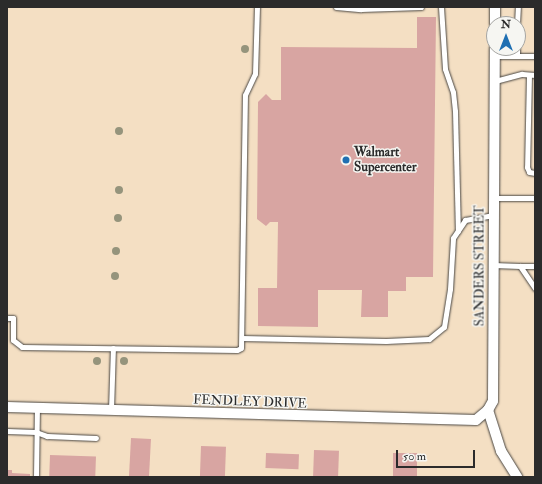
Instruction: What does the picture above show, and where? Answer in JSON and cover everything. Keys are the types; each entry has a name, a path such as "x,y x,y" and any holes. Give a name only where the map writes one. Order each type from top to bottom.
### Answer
{"street":[{"name":"SANDERS STREET","path":"488,410 493,401 495,56"},
{"name":"FENDLEY DRIVE","path":"7,407 462,421 476,420 488,410"},
{"path":"488,410 501,451 517,477"}],"lane":[{"path":"7,318 13,318 14,340 20,346 236,350 241,348 245,95 255,74 257,7"},
{"path":"336,7 360,9 420,7"},
{"path":"441,7 445,69 453,92 455,111 458,231"},
{"path":"529,75 527,167 529,172 535,173"},
{"path":"495,81 535,75"},
{"path":"494,198 535,198"},
{"path":"242,338 379,341 428,339 444,326 450,289 453,238 465,220 494,215"},
{"path":"493,265 535,266"},
{"path":"520,266 535,288"},
{"path":"111,410 113,348"},
{"path":"36,408 36,477"},
{"path":"7,431 36,432 47,436 96,438"}],"building":[{"name":"Walmart Supercenter","path":"417,17 436,17 433,277 406,277 406,291 388,291 388,317 361,317 362,290 318,290 318,327 258,326 258,288 277,288 278,222 270,222 266,226 257,219 258,102 266,94 272,100 281,100 281,47 417,48"},
{"path":"131,438 151,439 149,477 129,477"},
{"path":"201,446 226,447 225,477 200,477"},
{"path":"314,450 339,451 338,477 313,477"},
{"path":"266,453 299,454 298,469 265,468"},
{"path":"393,453 417,453 417,477 393,477"},
{"path":"50,455 96,457 95,477 49,477"},
{"path":"7,470 12,470 12,473 30,474 30,477 7,477"}],"place":[{"name":"Walmart Supercenter","path":"346,160"}]}
